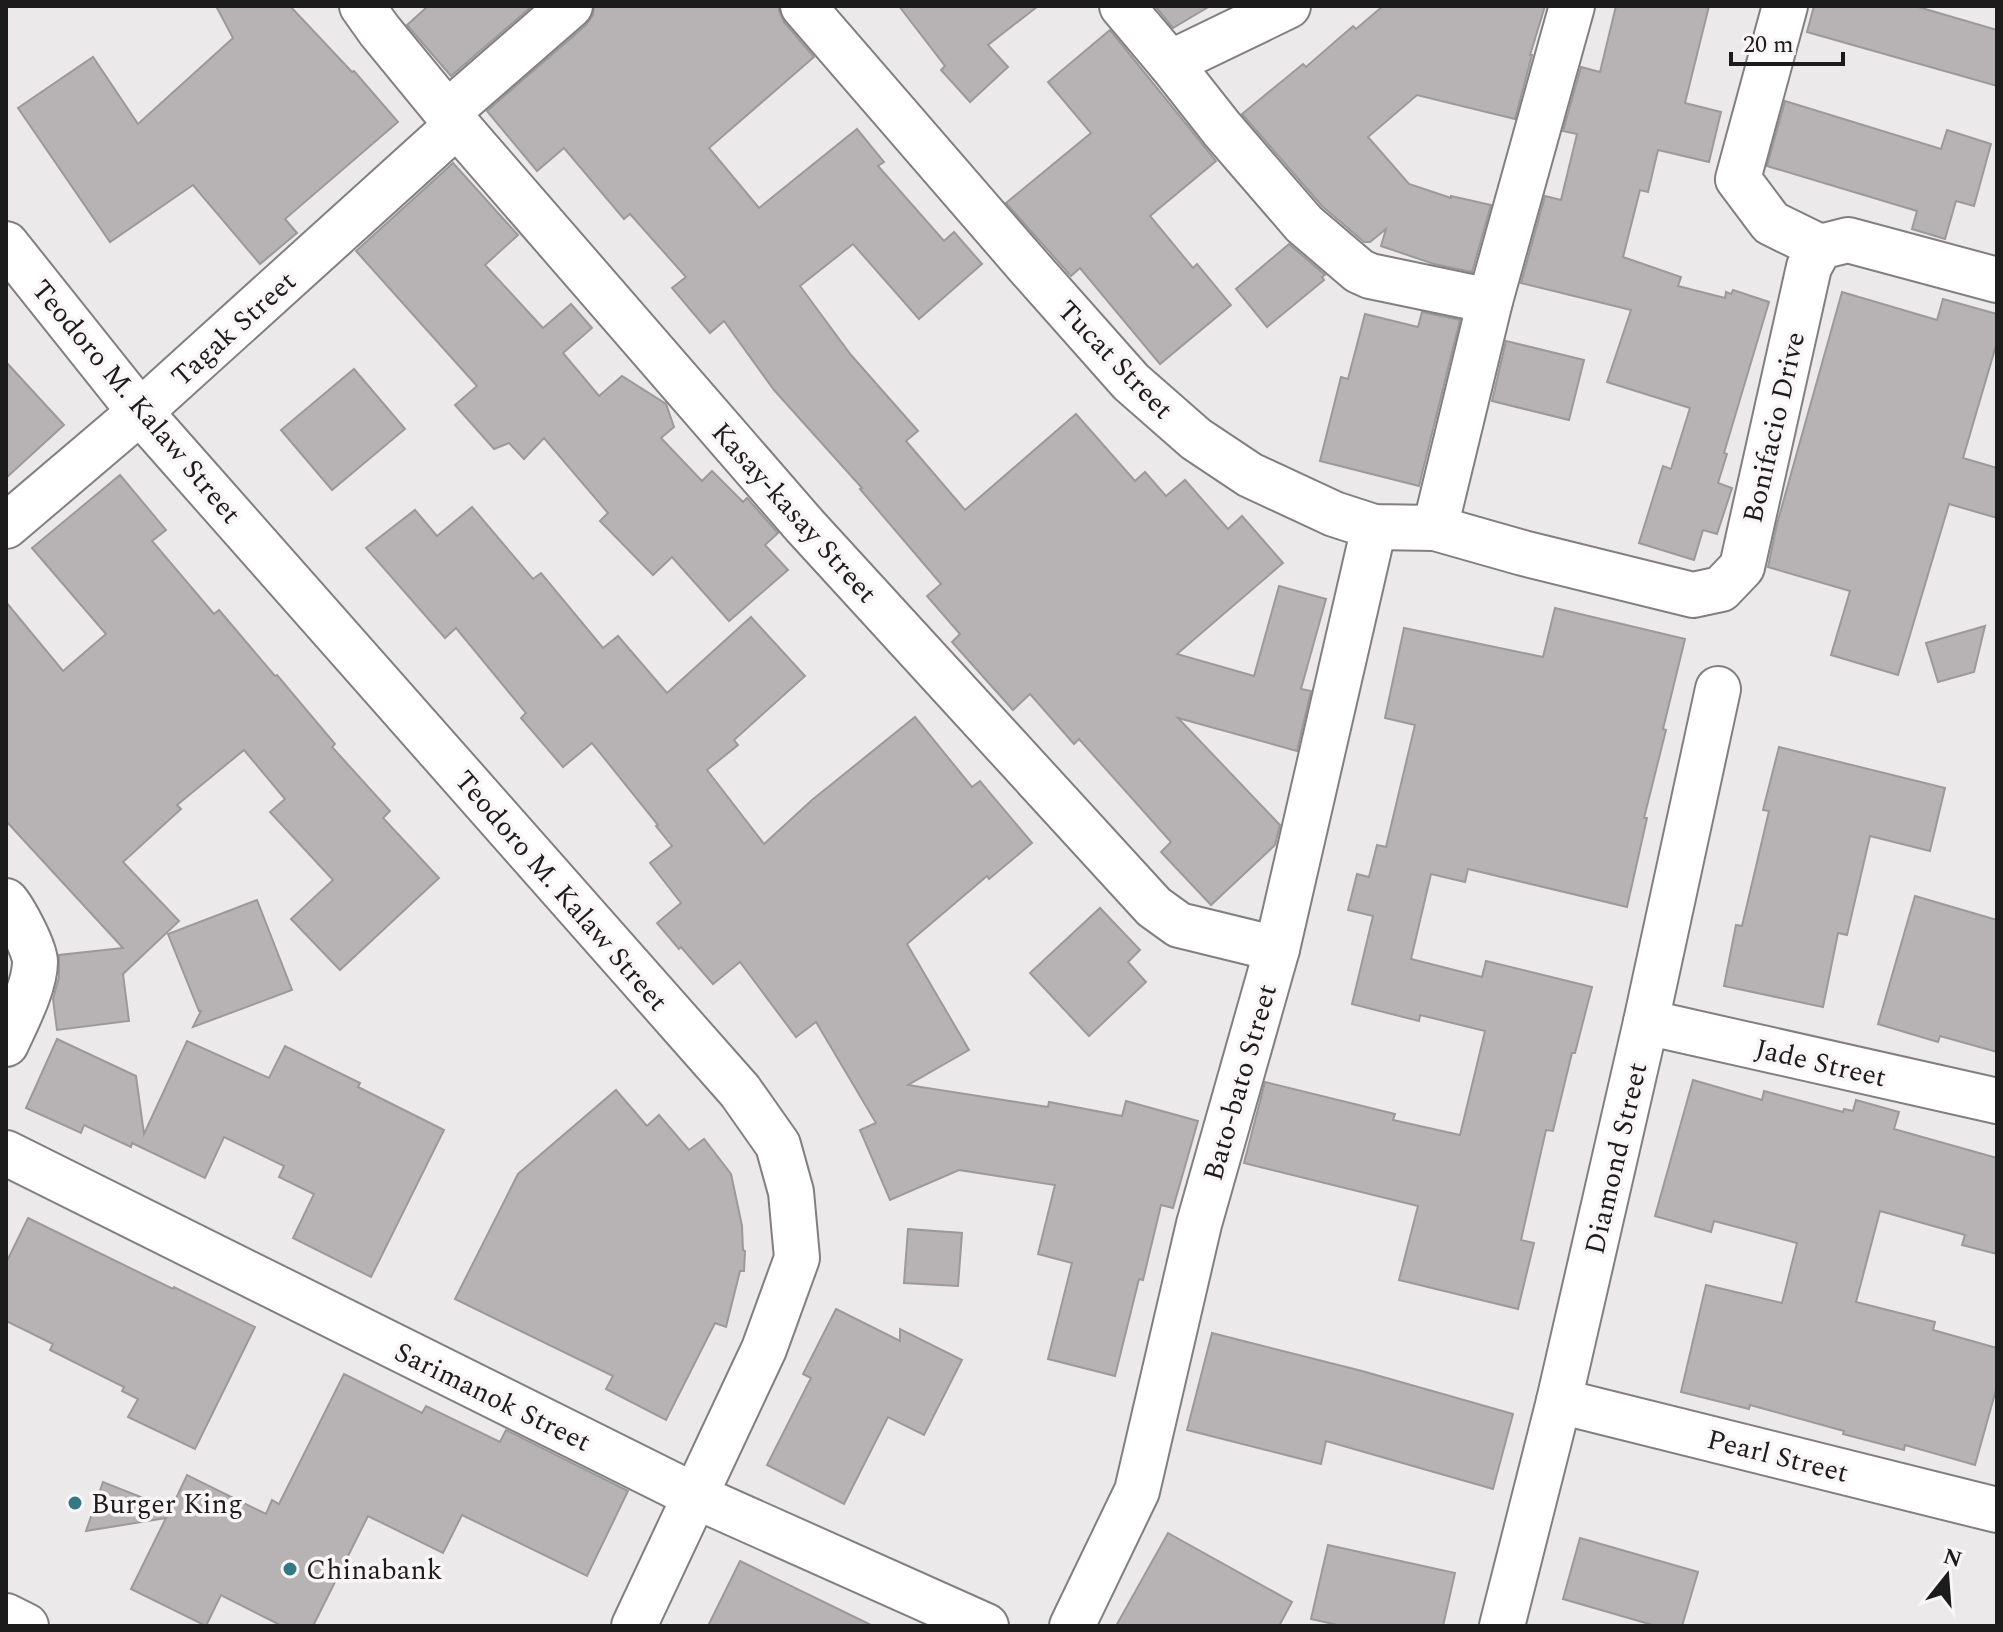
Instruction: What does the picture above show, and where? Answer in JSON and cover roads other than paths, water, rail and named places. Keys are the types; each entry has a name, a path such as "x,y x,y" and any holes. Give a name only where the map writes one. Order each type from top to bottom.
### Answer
{"street":[{"name":"Kasay-kasay Street","path":"362,6 452,119 805,526 1154,907 1179,925 1277,949"},
{"name":"Tagak Street","path":"6,526 140,412 570,6"},
{"name":"Tucat Street","path":"803,6 1131,382 1196,439 1250,475 1334,514 1374,527 1435,528 1530,554"},
{"path":"1122,6 1304,224 1359,271 1370,276 1490,301"},
{"path":"1170,63 1288,6"},
{"path":"1435,528 1490,301 1572,6"},
{"path":"1785,6 1738,179 1771,223 1820,247 1848,240 1997,280"},
{"name":"Teodoro M. Kalaw Street","path":"6,244 140,412 729,1079 778,1145 791,1192 797,1258 764,1349 634,1626"},
{"name":"Bonifacio Drive","path":"1530,554 1693,595 1721,589 1742,567 1809,267 1820,247"},
{"name":"Bato-bato Street","path":"1072,1626 1137,1491 1199,1224 1277,949 1374,527"},
{"name":"Diamond Street","path":"1502,1626 1559,1401 1718,689"},
{"path":"6,901 14,910 36,960 29,991 6,1044"},
{"name":"Jade Street","path":"1646,1022 1997,1101"},
{"name":"Sarimanok Street","path":"6,1153 695,1496 986,1626"},
{"name":"Pearl Street","path":"1559,1401 1997,1510"},
{"path":"6,1616 26,1626"}],"place":[{"name":"Burger King","path":"75,1503"},
{"name":"Chinabank","path":"290,1569"}]}
